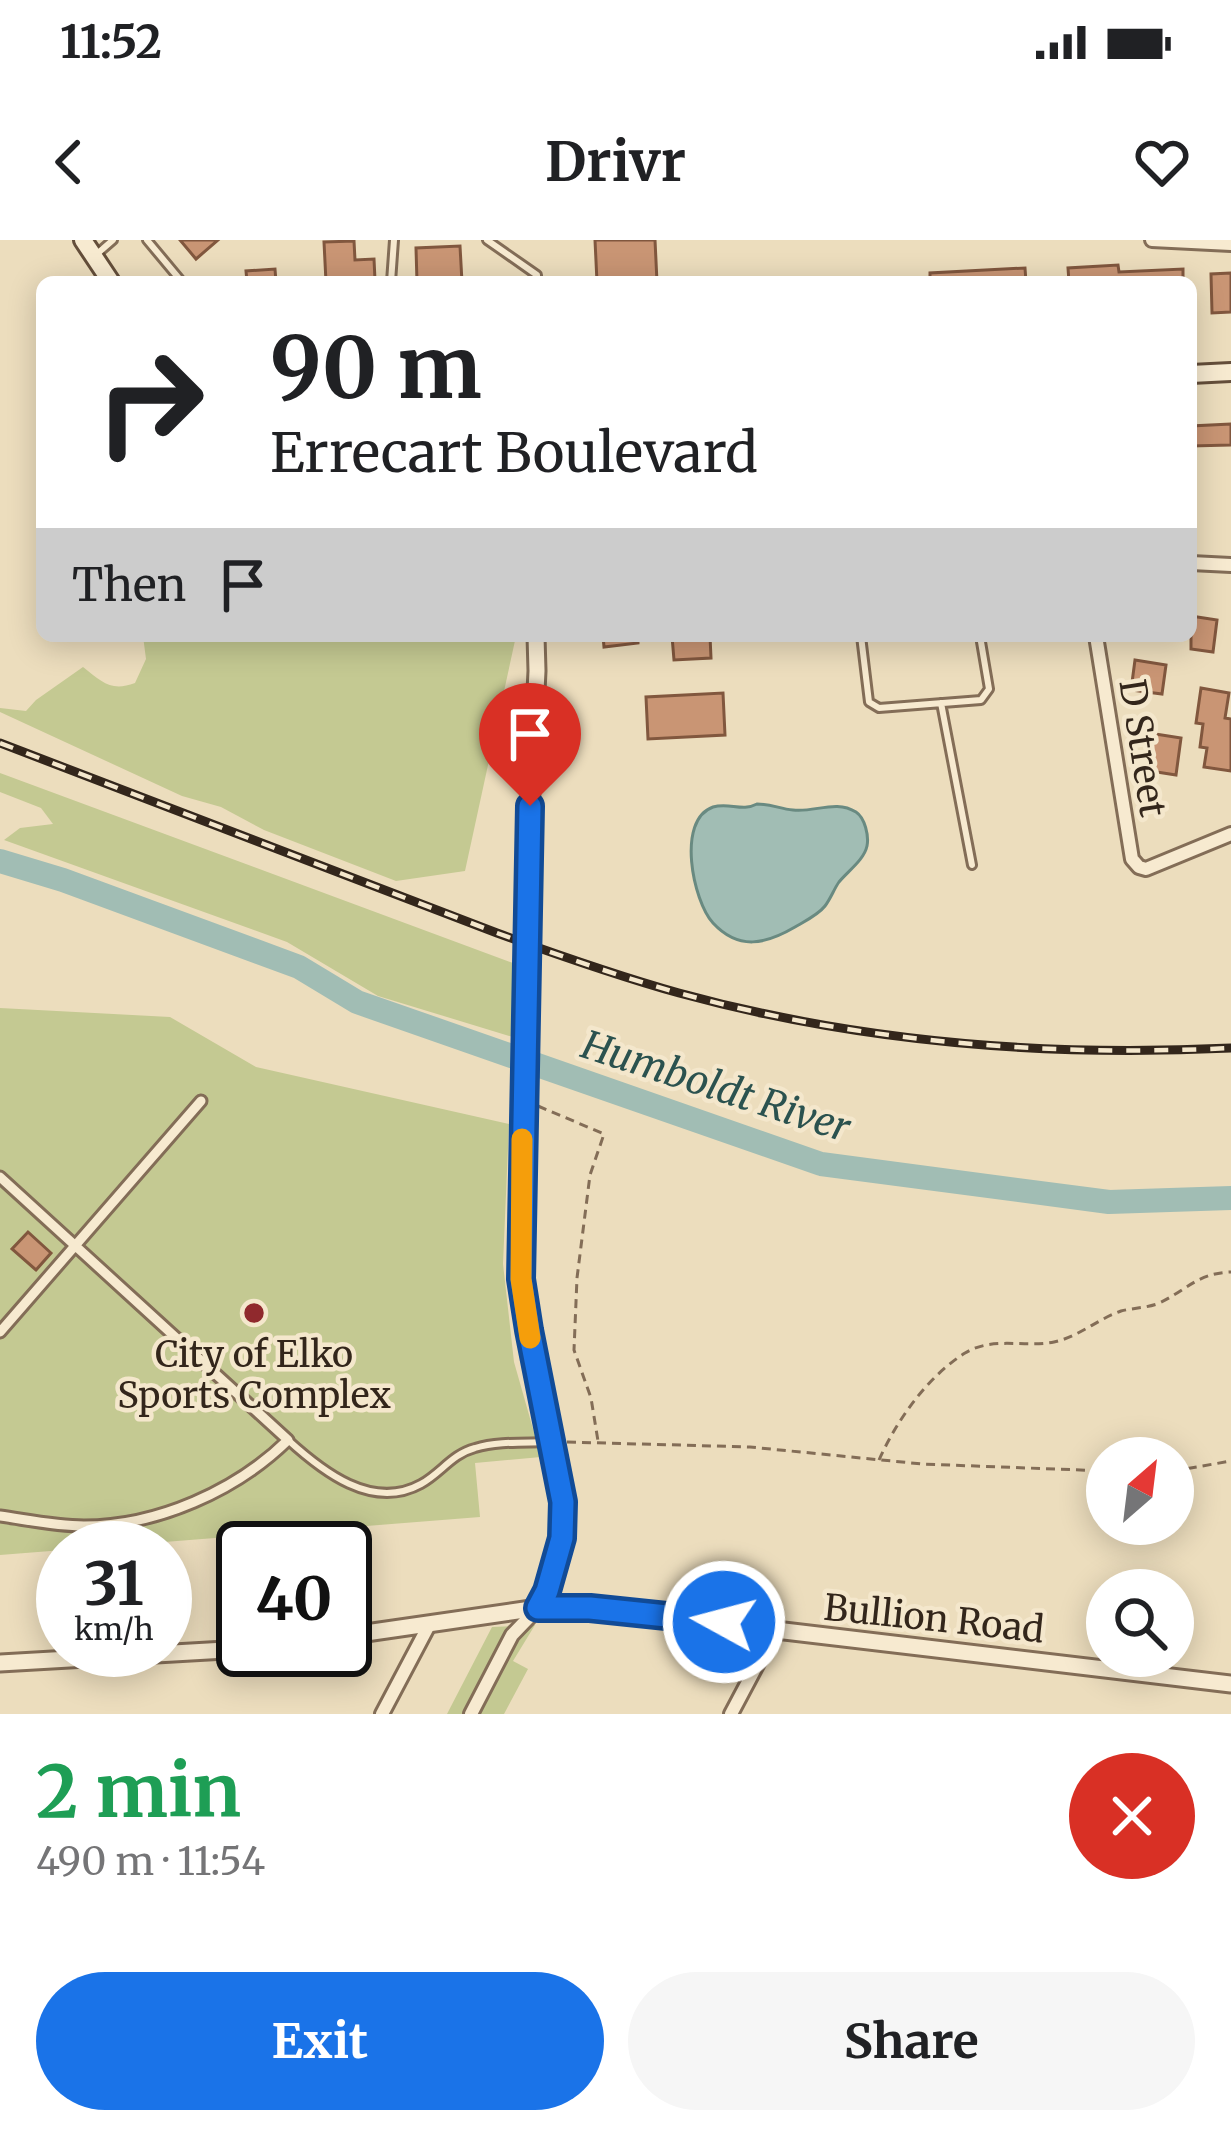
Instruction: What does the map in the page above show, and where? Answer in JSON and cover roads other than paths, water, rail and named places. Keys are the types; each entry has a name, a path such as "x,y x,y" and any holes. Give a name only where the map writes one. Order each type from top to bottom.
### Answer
{"main road":[{"path":"83,240 107,276"},
{"path":"1197,374 1231,372"}],"street":[{"path":"1152,240 1231,244"},
{"path":"1197,563 1231,565"},
{"path":"471,1714 512,1635 547,1591 562,1538 563,1502 521,1279 536,642"},
{"name":"D Street","path":"1097,642 1132,859 1146,869 1231,834"},
{"path":"0,1332 201,1101"},
{"path":"0,1177 288,1441 223,1487 144,1518 71,1526 0,1516"},
{"name":"Bullion Road","path":"372,1632 538,1608 590,1608 1231,1684"},
{"path":"382,1714 429,1624"},
{"path":"731,1714 776,1631"},
{"path":"0,1663 216,1651"}],"lane":[{"path":"94,256 113,240"},
{"path":"147,240 177,276"},
{"path":"392,276 394,240"},
{"path":"488,240 537,276"},
{"path":"862,642 869,702 879,708 981,700 988,688 981,642"},
{"path":"940,703 972,865"},
{"path":"288,1441 330,1476 382,1491 421,1484 473,1448 553,1442"}],"water":[{"path":"757,804 801,810 848,808 862,818 867,842 863,856 819,912 784,933 753,942 723,932 706,912 694,880 691,844 702,815 713,807"}],"waterway":[{"name":"Humboldt River","path":"0,861 299,967 357,1002 821,1164 1109,1202 1231,1198"}],"railway":[{"path":"0,743 520,941 747,1010 953,1042 1092,1050 1231,1048"}],"place":[{"name":"City of Elko Sports Complex","path":"254,1313"}]}
